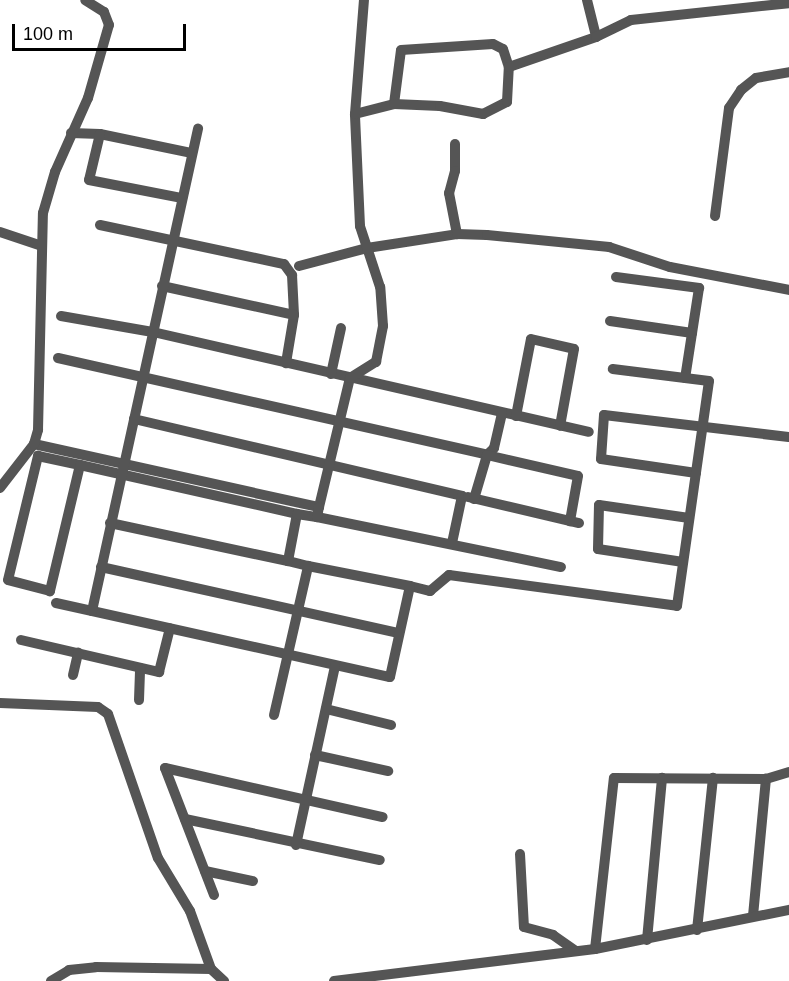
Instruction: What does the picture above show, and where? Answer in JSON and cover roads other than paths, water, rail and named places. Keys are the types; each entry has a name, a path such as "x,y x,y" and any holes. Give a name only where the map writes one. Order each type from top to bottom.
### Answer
{"street":[{"path":"0,488 34,444 41,404 39,245 46,195 88,98 109,25 104,12 85,0"},
{"path":"318,512 350,378 376,362 381,344 380,287 360,226 355,114 364,0"},
{"path":"587,0 596,37"},
{"path":"509,67 596,37 640,18 789,3"},
{"path":"355,114 394,104 440,106 483,114 496,111 507,102 509,67 503,50 493,44 401,50 394,104"},
{"path":"716,216 729,108 741,90 756,78 789,72"},
{"path":"92,611 198,129"},
{"path":"71,133 100,134 192,153"},
{"path":"100,134 89,180 182,198"},
{"path":"455,144 455,171 449,193 457,234"},
{"path":"100,225 284,264 292,275 294,315 286,363"},
{"path":"0,232 39,245"},
{"path":"299,266 367,248 457,234 609,247 670,267 789,290"},
{"path":"616,277 699,288 685,378"},
{"path":"162,286 294,315"},
{"path":"61,316 153,332 589,432"},
{"path":"610,321 692,333"},
{"path":"331,374 341,328"},
{"path":"516,416 531,339 574,349 560,426"},
{"path":"58,358 578,476 574,522 134,420"},
{"path":"111,523 430,591 449,575 677,606 709,381 613,369"},
{"path":"474,498 487,455 494,448 502,413"},
{"path":"696,473 601,459 604,415 789,437"},
{"path":"34,444 297,514 318,512"},
{"path":"80,465 50,591 8,580 38,456 80,465 123,469 561,567"},
{"path":"452,543 462,496"},
{"path":"683,562 598,549 599,505 689,518"},
{"path":"288,561 297,514"},
{"path":"274,715 308,566"},
{"path":"101,567 399,633"},
{"path":"56,603 390,677 410,586"},
{"path":"21,640 159,672 170,628"},
{"path":"73,675 78,653"},
{"path":"296,845 335,666"},
{"path":"139,700 140,668"},
{"path":"0,703 99,707 108,714 158,858 190,910 211,969 224,981"},
{"path":"326,709 391,724"},
{"path":"315,755 388,771"},
{"path":"214,895 165,768 383,817"},
{"path":"595,949 614,778 766,779 789,772"},
{"path":"647,940 663,778"},
{"path":"698,930 713,778"},
{"path":"753,916 766,779"},
{"path":"185,819 296,845 380,860"},
{"path":"520,854 524,927 553,935 576,951"},
{"path":"205,870 253,881"},
{"path":"334,981 595,949 789,910"},
{"path":"51,981 69,970 96,967 211,969"}]}
